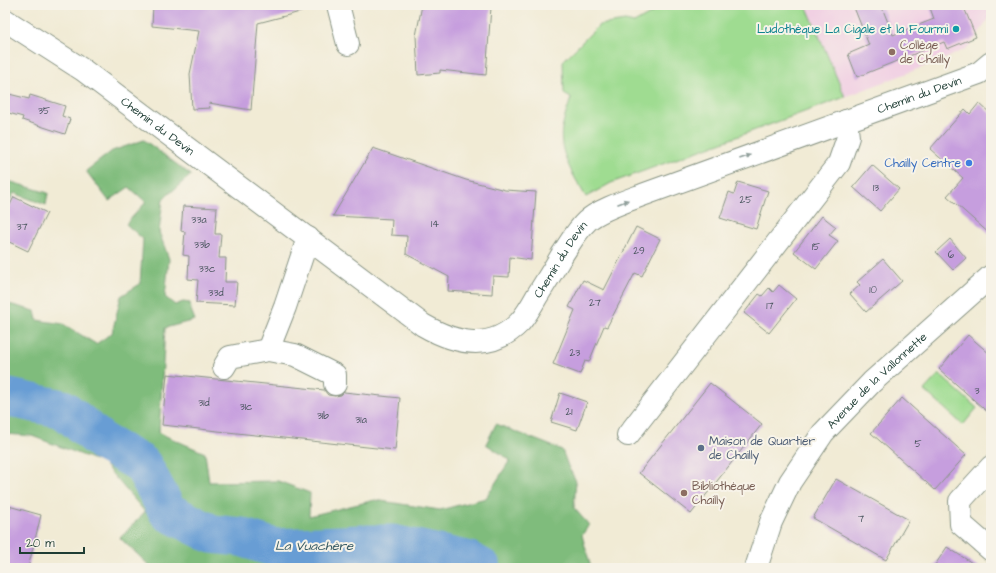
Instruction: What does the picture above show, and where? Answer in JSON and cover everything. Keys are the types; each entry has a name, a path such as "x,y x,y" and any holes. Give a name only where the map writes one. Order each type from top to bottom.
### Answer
{"street":[{"path":"338,5 348,44"},
{"name":"Chemin du Devin","path":"5,20 83,70 423,325 448,337 477,342 492,340 505,334 520,322 529,310 570,242 588,219 612,206 979,73 991,63"},
{"path":"628,435 839,162 848,137 846,121"},
{"path":"268,350 285,307 308,238"},
{"name":"Avenue de la Vallonnette","path":"756,568 771,522 790,482 823,433 872,382 991,276"},
{"path":"285,307 295,355"},
{"path":"224,367 230,357 268,350 295,355 335,375 335,384"},
{"path":"991,467 960,501 961,524 991,550"}],"shaded area":[{"name":"Collège de Chailly","path":"806,5 991,5 991,16 969,47 949,57 845,97"}],"green space":[{"path":"666,5 806,5 845,97 611,183 586,197 568,164 562,146 562,128 571,98 564,94 563,61 599,25 625,21 634,23"},
{"path":"144,140 191,175 163,199 159,232 169,259 165,297 175,305 183,302 190,303 195,320 165,328 159,433 205,453 209,482 278,481 310,493 309,516 375,500 440,510 486,498 510,460 486,444 496,424 562,450 576,481 574,508 589,525 582,535 591,568 152,568 120,538 145,512 103,463 32,436 5,434 5,303 35,311 37,320 63,324 96,344 112,333 121,296 140,284 143,239 126,224 146,202 129,187 109,201 86,171 112,151"},
{"path":"5,180 48,193 46,205 14,193 5,208"},
{"path":"939,374 977,408 963,425 924,390"}],"building":[{"path":"153,5 303,5 304,11 258,23 251,110 209,103 210,108 192,109 190,74 199,31 152,26"},
{"path":"422,5 464,5 491,7 486,75 440,70 440,73 418,75 416,36"},
{"path":"853,5 881,5 893,35 934,19 929,5 963,5 976,37 947,49 944,42 857,77 848,54 869,45"},
{"path":"5,93 29,99 30,95 65,106 62,116 70,119 65,134 22,120 23,117 5,112"},
{"name":"Chailly Centre","path":"979,103 991,114 991,235 947,196 963,178 930,149 965,109 970,114"},
{"path":"373,148 466,180 505,190 536,192 531,260 510,257 509,277 493,276 492,294 448,291 449,277 406,254 407,236 391,235 392,219 333,216"},
{"path":"872,165 899,189 880,211 853,187"},
{"path":"738,182 768,191 756,229 720,218 729,192 734,194"},
{"path":"14,197 47,213 28,251 5,240 5,215"},
{"path":"183,206 217,208 215,234 221,234 219,258 226,258 225,282 237,282 235,305 196,303 198,280 188,279 189,256 183,255 185,232 181,231"},
{"path":"822,216 836,227 829,235 838,241 816,269 794,252"},
{"path":"636,227 660,239 642,276 635,273 607,327 604,326 589,362 585,361 580,374 553,364 575,310 569,307 583,280 604,290"},
{"path":"950,239 966,258 953,270 936,252"},
{"path":"883,259 902,281 866,312 850,294 860,285 857,282"},
{"path":"779,285 796,299 769,333 744,313 759,294 762,296 769,288 773,292"},
{"path":"968,335 991,355 991,415 939,369"},
{"path":"167,374 324,390 328,395 335,396 341,395 344,392 400,398 395,450 162,425"},
{"name":"Maison de Quartier de Chailly","path":"710,383 762,424 691,514 639,473"},
{"path":"560,393 587,402 577,430 551,422"},
{"path":"902,398 966,455 935,490 871,433"},
{"path":"836,479 909,520 886,560 813,518"},
{"path":"5,505 41,515 28,568 5,568"},
{"path":"947,547 980,568 933,568"}],"waterway":[{"name":"La Vuachère","path":"5,397 63,409 104,443 142,464 168,512 212,534 241,537 275,548 393,544 467,560 482,568"}],"place":[{"name":"Ludothèque La Cigale et la Fourmi","path":"956,29"},
{"name":"Collège de Chailly","path":"892,52"},
{"name":"Chailly Centre","path":"969,163"},
{"name":"Maison de Quartier de Chailly","path":"701,448"},
{"name":"Bibliothèque Chailly","path":"684,493"}]}
